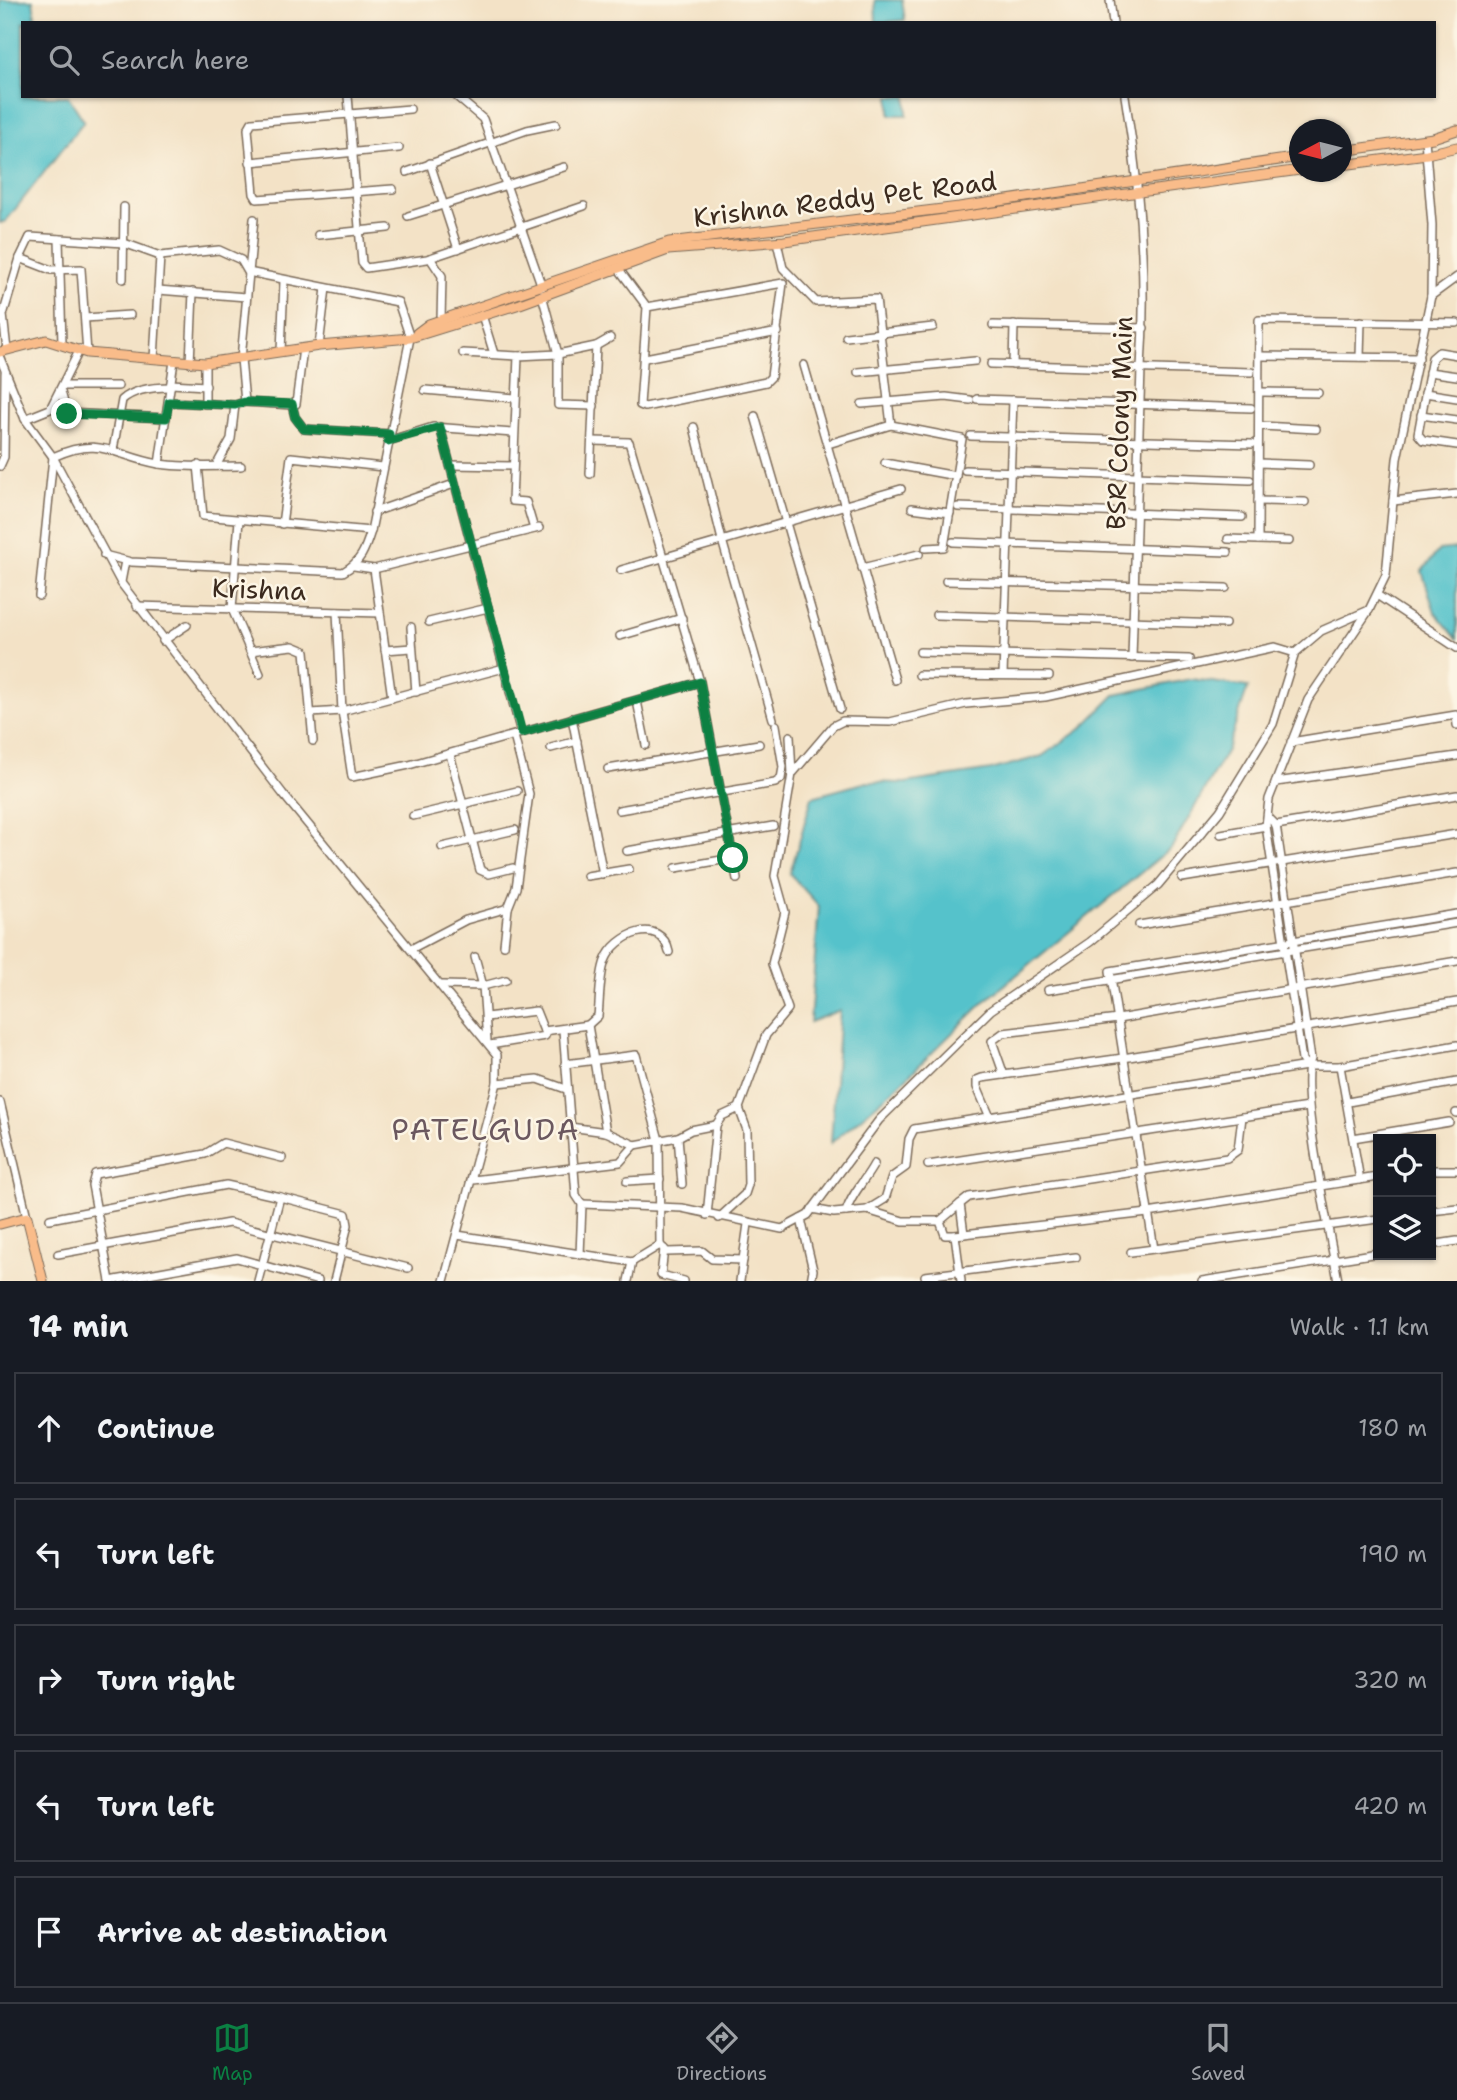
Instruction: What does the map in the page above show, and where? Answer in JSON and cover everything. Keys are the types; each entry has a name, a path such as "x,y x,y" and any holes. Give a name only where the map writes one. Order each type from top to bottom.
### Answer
{"main road":[{"path":"1352,150 1425,139 1457,130"},
{"path":"1352,164 1427,154 1457,147"},
{"name":"Krishna Reddy Pet Road","path":"2,353 46,340 62,342 84,351 205,363 303,348 410,338 482,315 669,242 959,207 1289,158"},
{"name":"Krishna Reddy Pet Road","path":"410,338 441,320 618,268 668,250 777,242 1137,190 1289,171"},
{"path":"0,1224 27,1217 43,1281"}],"street":[{"path":"1110,0 1113,21"},
{"path":"348,98 362,263 366,268 401,265 430,258 584,206"},
{"path":"459,98 480,114 542,291 558,354 558,405 594,406"},
{"name":"BSR Colony Main","path":"1125,98 1137,190 1144,328 1132,658"},
{"path":"393,189 257,199 247,132 252,122 410,109"},
{"path":"407,172 537,127 556,124"},
{"path":"1283,902 1272,864 1266,826 1269,799 1308,700 1369,610 1386,575 1397,459 1431,296 1432,225 1425,139"},
{"path":"250,162 399,148"},
{"path":"430,163 458,249"},
{"path":"408,216 564,167"},
{"path":"123,279 124,207"},
{"path":"245,402 241,359 254,219"},
{"path":"318,235 388,228"},
{"path":"104,555 125,561 343,572 354,566 364,555 370,531 410,338 398,302 248,272 241,260 219,250 160,256 124,243 30,237 20,258 3,315 2,353 25,419 53,457 104,555 137,606 488,1043 499,1065 473,1180 444,1281"},
{"path":"59,239 62,342"},
{"path":"777,242 783,268 816,302 876,299 891,425"},
{"path":"154,359 160,256"},
{"path":"20,258 59,270 82,269 85,318 84,351 62,389 50,409 25,419"},
{"path":"430,258 442,276 441,320"},
{"path":"618,268 647,307 645,358 639,400 645,407 766,382 771,377 784,286 780,282 647,307"},
{"path":"1431,296 1457,277"},
{"path":"281,351 284,281"},
{"path":"320,346 326,288"},
{"path":"158,290 246,296"},
{"path":"190,363 193,292"},
{"path":"482,315 494,354"},
{"path":"85,318 130,316"},
{"path":"1258,540 1261,392 1259,320 1457,323"},
{"path":"1360,357 1361,321"},
{"path":"993,325 1144,328"},
{"path":"1013,365 1014,325"},
{"path":"846,337 933,327"},
{"path":"645,358 778,332"},
{"path":"463,353 518,356 558,354 596,346 610,338"},
{"path":"590,474 596,346"},
{"path":"169,402 296,404 303,348"},
{"path":"1457,355 1435,353 1425,393 1419,438 1457,444"},
{"path":"354,566 374,569 536,528 526,502 512,501 518,356"},
{"path":"1260,356 1419,358"},
{"path":"159,464 174,361"},
{"path":"858,372 975,361"},
{"path":"205,363 205,404"},
{"path":"991,364 1251,372"},
{"path":"804,365 895,680"},
{"path":"0,466 4,457 5,367"},
{"path":"1429,372 1457,376"},
{"path":"62,389 118,386"},
{"path":"113,450 122,414 122,400 128,395 155,387 206,386"},
{"path":"62,389 67,414 122,414 166,418"},
{"path":"425,390 515,398"},
{"path":"1261,392 1318,393"},
{"path":"1425,393 1457,398"},
{"path":"862,404 946,397 1251,408"},
{"path":"1003,675 1005,544 1013,400"},
{"path":"292,404 295,417 304,429 389,437 440,427 513,433"},
{"path":"216,466 231,439 235,405"},
{"path":"1421,415 1457,420"},
{"path":"755,416 783,522 840,709"},
{"path":"828,444 891,425 961,437 944,547 926,548"},
{"path":"1260,426 1316,429"},
{"path":"440,427 504,668 530,794 516,888 508,908 504,945"},
{"path":"619,810 769,784 781,779 783,767 774,722 722,540 694,427"},
{"path":"971,436 1252,444"},
{"path":"593,441 629,442 700,682 737,879"},
{"path":"53,457 72,448 104,446 159,464 241,466"},
{"path":"40,596 53,457"},
{"path":"282,524 291,457 383,467"},
{"path":"885,463 956,476"},
{"path":"1258,463 1309,465"},
{"path":"198,465 203,516 370,531"},
{"path":"450,465 512,466"},
{"path":"965,470 1250,480"},
{"path":"374,512 454,484"},
{"path":"621,570 901,489"},
{"path":"1393,501 1457,494"},
{"path":"1258,501 1305,502"},
{"path":"958,507 1242,517"},
{"path":"912,508 950,513"},
{"path":"239,520 233,566 232,609 260,674"},
{"path":"1228,540 1289,541"},
{"path":"953,542 1228,552"},
{"path":"862,568 919,554"},
{"path":"121,583 125,561"},
{"path":"374,569 392,698"},
{"path":"946,581 1226,588"},
{"path":"1377,594 1457,648"},
{"name":"Krishna","path":"137,606 380,613"},
{"path":"429,622 488,608"},
{"path":"582,1203 682,1208 782,1229 801,1219 812,1209 879,1120 991,1010 1090,942 1158,886 1220,811 1273,724 1295,653 1321,631 1369,610"},
{"path":"337,612 342,711 352,777 450,754 700,682"},
{"path":"936,615 1225,624"},
{"path":"621,636 682,618"},
{"path":"163,641 187,625"},
{"path":"411,627 416,692"},
{"path":"250,651 293,646 305,650 313,741"},
{"path":"792,774 833,726 843,721 891,722 966,704 1045,697 1275,647 1295,653"},
{"path":"385,650 412,649"},
{"path":"920,652 1189,659"},
{"path":"311,713 342,711 504,668"},
{"path":"919,675 1049,676"},
{"path":"637,701 646,745"},
{"path":"1291,742 1456,715 1457,725"},
{"path":"572,718 603,874"},
{"path":"719,1217 745,1194 748,1185 747,1130 739,1108 766,1034 788,1009 772,964 785,912 775,876 792,774 790,736"},
{"path":"551,748 577,741"},
{"path":"608,769 759,744"},
{"path":"450,754 480,870 483,873 513,868"},
{"path":"1276,782 1457,755"},
{"path":"413,816 517,791"},
{"path":"1276,825 1457,794"},
{"path":"1268,817 1276,825 1282,863 1283,902 1289,946 1311,1059 1307,1066 1308,1107 1338,1281"},
{"path":"627,851 773,826"},
{"path":"1221,834 1266,826"},
{"path":"442,847 516,830"},
{"path":"1182,878 1457,834"},
{"path":"676,868 733,858"},
{"path":"587,876 629,869"},
{"path":"1139,925 1457,873"},
{"path":"411,950 466,920 508,908"},
{"path":"1048,990 1457,914"},
{"path":"1289,946 1457,923"},
{"path":"544,1031 588,1025 598,1016 605,960 615,945 629,934 646,930 657,932 667,942 669,951"},
{"path":"475,957 483,986 488,1043"},
{"path":"1004,1075 992,1046 996,1035 1118,1019 1457,961"},
{"path":"1111,977 1154,1249"},
{"path":"442,985 483,986 506,980"},
{"path":"1296,989 1297,1030 1302,1060 1307,1066"},
{"path":"990,1117 976,1082 982,1078 1297,1030 1457,1002"},
{"path":"486,1017 536,1011 545,1036 488,1043"},
{"path":"588,1025 606,1132"},
{"path":"563,1030 576,1195 582,1203 580,1255"},
{"path":"867,1210 885,1199 892,1177 906,1167 909,1139 914,1129 1129,1097 1307,1066 1340,1066 1457,1045"},
{"path":"565,1064 636,1055 659,1140 661,1275 684,1281"},
{"path":"1340,1066 1360,1180"},
{"path":"497,1083 538,1079 566,1089"},
{"path":"1348,1102 1457,1082"},
{"path":"0,1102 27,1217"},
{"path":"928,1165 1308,1107"},
{"path":"707,1215 716,1125 722,1116 739,1108"},
{"path":"812,1209 846,1212 867,1210 902,1221 940,1222 970,1197 1142,1172 1234,1155 1242,1134 1242,1117"},
{"path":"1353,1138 1450,1122"},
{"path":"570,1127 606,1132 635,1145 678,1137 691,1130 716,1125"},
{"path":"678,1137 682,1184"},
{"path":"282,1158 223,1143 205,1154 95,1174 92,1181 110,1281 237,1258 318,1281"},
{"path":"473,1180 620,1162 635,1145"},
{"path":"846,1212 852,1195 864,1184 874,1164"},
{"path":"1436,1170 1457,1170"},
{"path":"940,1222 945,1235 959,1235 1148,1213 1373,1178"},
{"path":"626,1181 660,1179"},
{"path":"50,1219 226,1185 346,1214 348,1225 334,1281"},
{"path":"258,1281 280,1197"},
{"path":"960,1204 961,1281"},
{"path":"1436,1210 1457,1208"},
{"path":"801,1219 813,1270 811,1281"},
{"path":"1131,1252 1373,1220"},
{"path":"58,1254 229,1223 271,1231 408,1268"},
{"path":"740,1281 748,1224"},
{"path":"457,1235 632,1262 662,1247"},
{"path":"1436,1244 1457,1241"},
{"path":"662,1247 667,1252 702,1251 712,1259 743,1260"},
{"path":"1202,1281 1373,1254"},
{"path":"925,1276 1076,1257"},
{"path":"628,1281 632,1262"}],"water":[{"path":"0,0 33,0 36,21 21,21 21,98 69,98 84,121 6,221 0,223"},
{"path":"875,0 902,0 905,20 876,21"},
{"path":"890,98 907,98 907,115 890,115"},
{"path":"1457,548 1457,639 1435,612 1422,571 1439,550"},
{"path":"1191,679 1248,687 1227,750 1172,847 984,1002 897,1087 831,1143 840,1010 810,1022 819,906 790,874 812,797 867,782 905,783 991,770 1042,756 1082,728 1115,695"}],"district":[{"name":"PATELGUDA","path":"486,1129"}],"route":[{"path":"67,414 122,414 166,418 169,402 235,405 245,402 292,404 295,417 304,429 389,434 388,441 440,427 522,733 700,682 733,858"}]}
